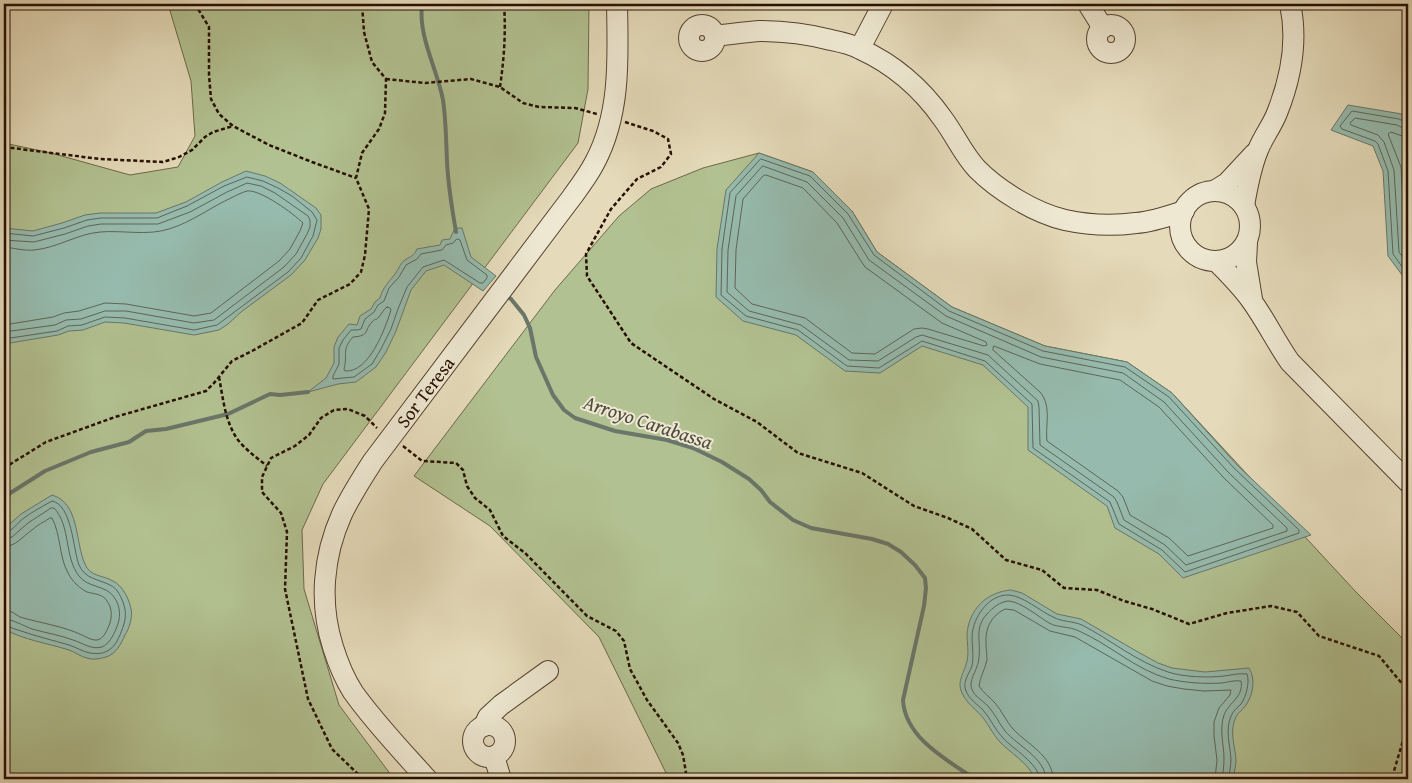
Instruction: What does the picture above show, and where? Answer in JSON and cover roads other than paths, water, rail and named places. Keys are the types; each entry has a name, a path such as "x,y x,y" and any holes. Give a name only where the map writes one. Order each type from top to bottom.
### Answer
{"street":[{"name":"Sor Teresa","path":"427,779 370,714 352,691 342,672 331,640 327,621 325,600 327,562 342,515 372,461 522,264 596,162 614,103 617,80 616,4"},
{"path":"860,48 883,4"},
{"path":"1088,4 1103,28"},
{"path":"1214,191 1239,172 1257,151 1277,114 1288,82 1293,55 1293,17 1290,4"},
{"path":"715,36 787,32 812,35 860,48 899,72 917,88 944,120 976,168 991,181 1035,209 1064,220 1099,225 1137,223 1184,211"},
{"path":"1244,206 1257,151"},
{"path":"1247,243 1239,253 1229,259 1217,262 1206,261 1196,256 1182,239 1180,229 1184,211 1196,197 1214,191 1226,192 1244,206 1251,224 1246,262 1252,300"},
{"path":"1137,223 1182,239"},
{"path":"1217,262 1252,300 1279,347 1290,362 1408,482"},
{"path":"501,779 494,757 504,748 504,736 501,730 496,727 484,726 488,717 501,705 548,671"}],"water":[{"path":"1348,105 1402,114 1408,119 1408,283 1388,256 1383,171 1373,146 1331,130"},
{"path":"759,153 813,172 852,211 877,252 952,307 1045,346 1127,362 1172,393 1237,465 1311,535 1183,578 1159,554 1115,528 1107,506 1028,450 1028,407 983,365 922,346 880,373 845,371 796,335 743,321 716,297 717,249 726,190"},
{"path":"246,171 265,176 280,183 316,208 321,215 321,229 305,260 291,275 228,324 219,330 194,335 124,323 105,322 83,330 4,344 4,228 33,231 85,215 100,213 156,213 186,202"},
{"path":"455,228 462,228 471,257 496,276 483,291 444,265 426,271 411,290 396,331 376,367 356,382 338,384 308,392 326,378 334,363 334,347 338,337 349,324 357,325 360,316 371,309 402,263 413,255 417,249 440,245 442,240 450,239"},
{"path":"52,495 61,499 68,506 87,568 93,574 117,583 123,589 129,601 131,616 128,630 118,648 113,654 106,657 94,659 85,657 69,650 28,639 4,629 4,529 21,514"},
{"path":"1011,590 1022,593 1057,614 1081,619 1158,663 1172,668 1205,672 1249,668 1253,682 1252,692 1246,705 1237,715 1233,728 1236,760 1233,779 1035,779 1024,763 999,741 960,689 960,681 968,658 967,634 971,617 987,598 1002,591"}],"waterway":[{"name":"Arroyo Carabassa","path":"422,4 425,40 443,100 448,179 456,232"},
{"name":"Arroyo Carabassa","path":"505,295 511,299 524,315 530,328 536,357 553,395 564,410 575,418 615,431 667,440 693,448 722,462 749,479 770,502 793,520 811,528 872,539 888,544 901,552 915,565 925,578 926,588 924,606 903,700 906,714 911,726 929,747 975,779"},
{"path":"4,497 45,471 91,452 129,442 146,431 166,429 228,414 270,394 280,395 308,392"}]}
